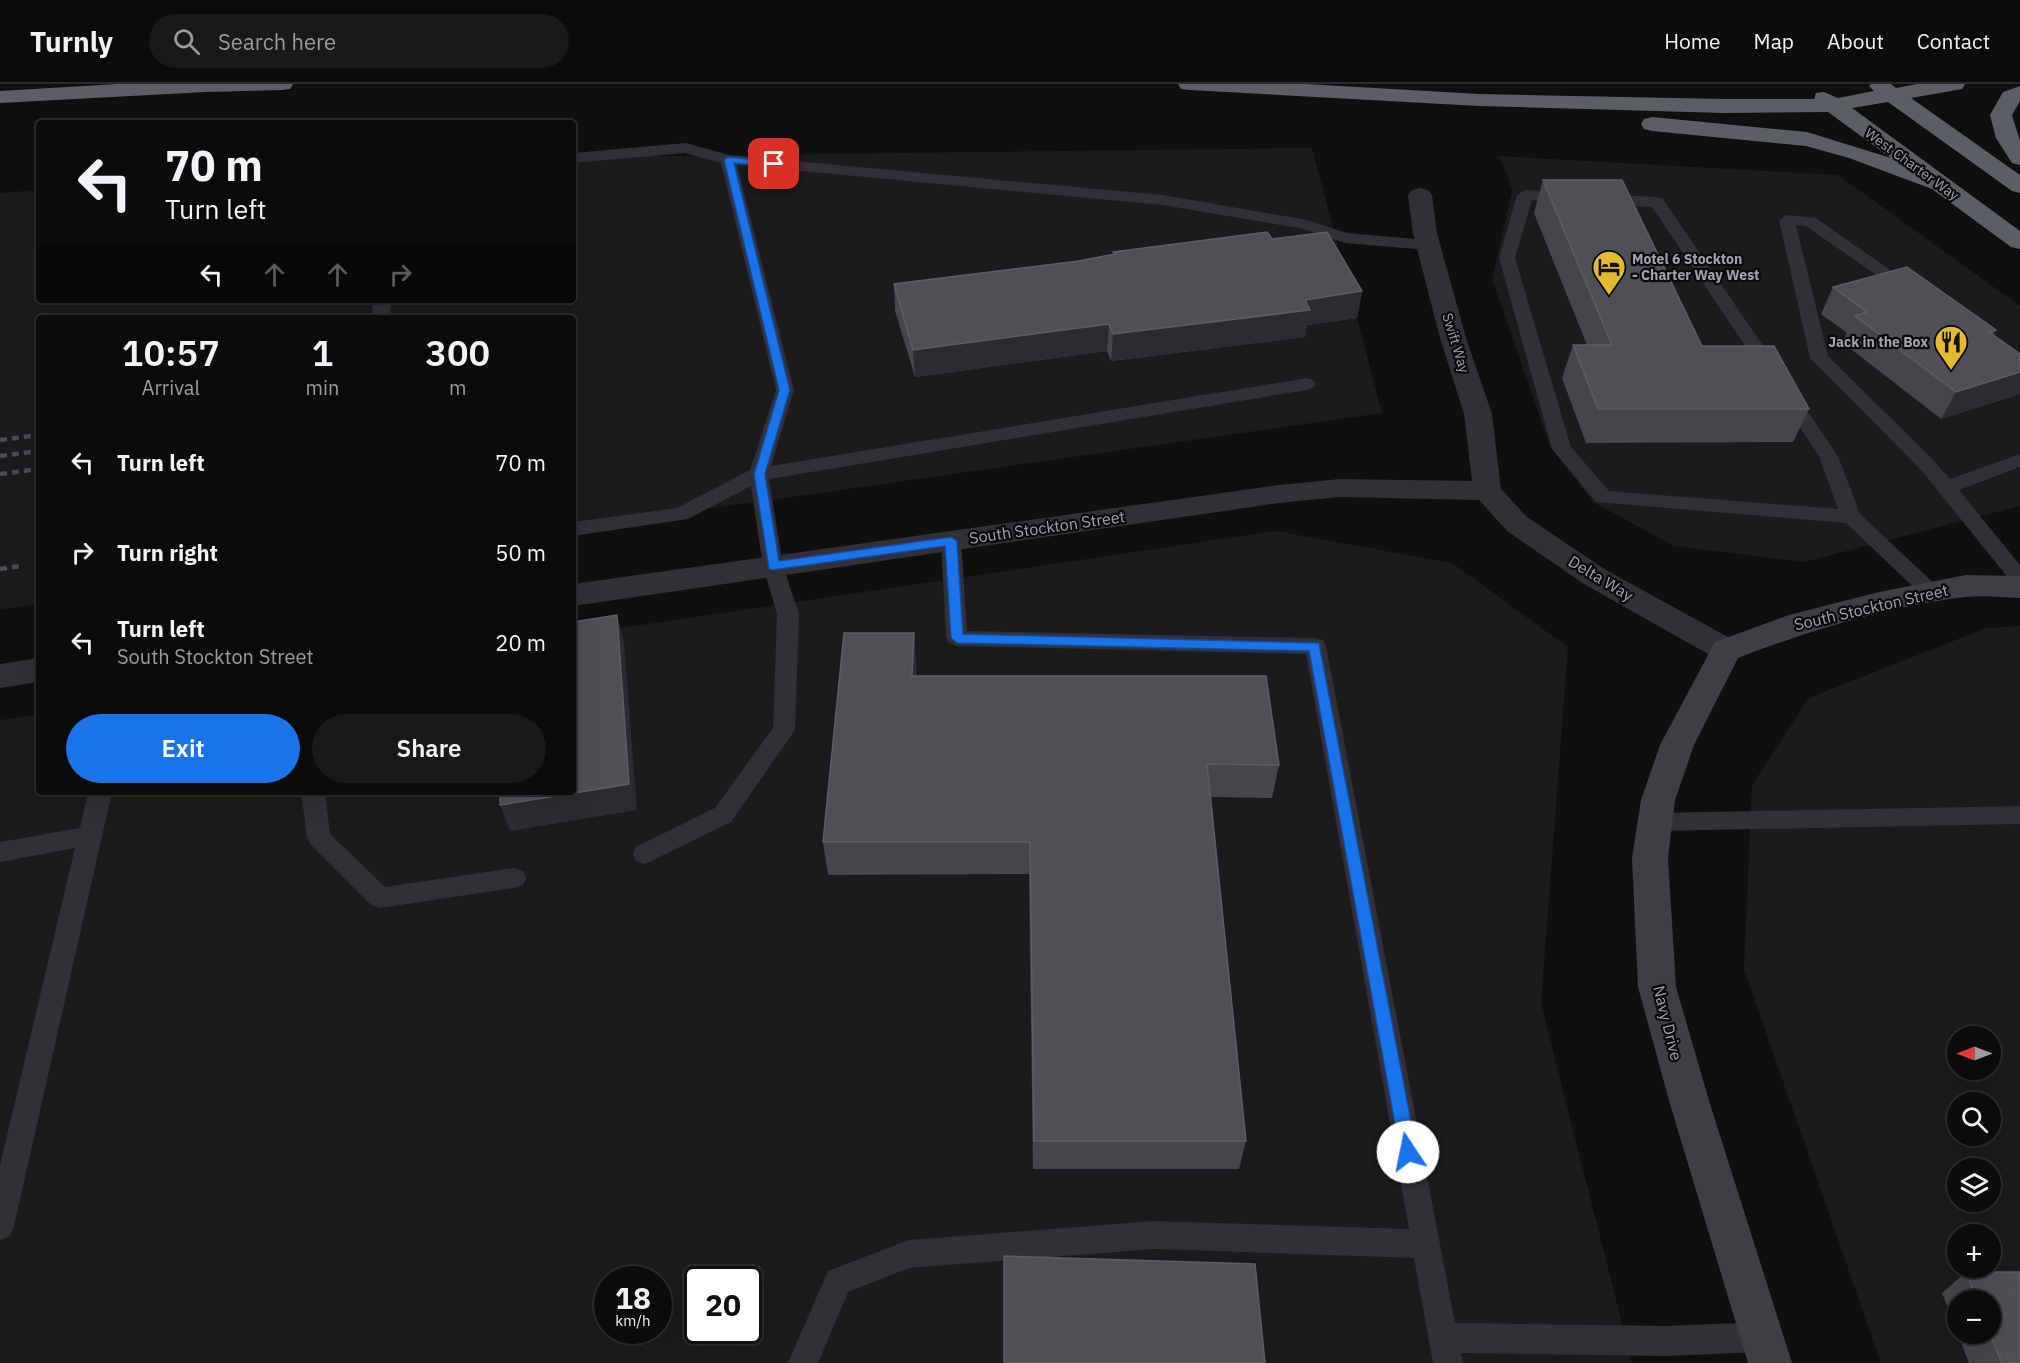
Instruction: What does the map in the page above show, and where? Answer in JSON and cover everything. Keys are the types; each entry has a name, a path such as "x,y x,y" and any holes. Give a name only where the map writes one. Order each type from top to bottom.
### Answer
{"highway":[{"path":"0,97 231,84"},
{"path":"204,86 282,84"},
{"path":"1189,84 1479,100 1724,106 1833,105 1883,89 1954,84"},
{"name":"West Charter Way","path":"1805,84 2020,242"},
{"path":"1883,89 2020,186"},
{"path":"2020,92 2012,97 2001,115 2007,138 2020,158"},
{"path":"1479,100 1527,114 1807,140 1857,153 1938,183"}],"street":[{"name":"Swift Way","path":"1420,195 1428,244 1453,338 1478,414 1487,491"},
{"name":"South Stockton Street","path":"576,594 1340,488 1487,491"},
{"name":"Delta Way","path":"1487,491 1517,524 1595,577 1726,650"},
{"name":"South Stockton Street","path":"1726,650 1789,626 1879,603 1966,586 2020,587"},
{"name":"Navy Drive","path":"1726,650 1677,745 1658,800 1650,858 1657,987 1693,1115 1766,1350"},
{"path":"0,676 36,670"}],"lane":[{"path":"576,158 686,148 728,160 1163,200 1306,225 1345,238 1428,244"},
{"path":"645,854 723,815 784,730 788,614 773,566 759,474 785,390 728,160"},
{"path":"1851,517 1603,497 1562,449 1507,258 1525,195 1657,202 1828,456 1851,517 1932,593"},
{"path":"1924,301 1810,221 1787,220 1819,358 1929,467 2020,579"},
{"path":"576,529 681,514 759,474 1307,384"},
{"path":"1946,488 2020,460"},
{"path":"951,541 957,638 1315,646 1445,1350 1665,1341 1766,1350"},
{"path":"0,1226 99,795"},
{"path":"313,795 319,838 380,898 514,878"},
{"path":"1655,822 2020,815"},
{"path":"0,852 90,836"},
{"path":"802,1363 838,1281 909,1254 1154,1235 1425,1244"}],"shaded area":[{"path":"1312,148 1382,413 576,528 576,315 36,315 36,604 0,610 0,193 36,190 36,303 576,303 576,157"},
{"path":"1498,156 1838,175 2020,306 2020,506 1804,562 1674,546 1593,502 1550,446 1492,279 1512,191 1507,173"},
{"path":"1276,531 1452,563 1568,647 1541,1003 1632,1363 0,1363 0,720 36,714 36,795 576,795 576,635"},
{"path":"2020,626 2020,1363 1881,1363 1744,969 1752,785 1809,698 1986,628"}],"building":[{"path":"1543,180 1622,180 1702,346 1774,346 1809,409 1598,409 1573,345 1612,345"},
{"path":"1267,232 1272,239 1327,232 1362,291 1305,300 1310,310 1113,334 1109,324 913,350 894,284 1079,261 1115,254 1113,252"},
{"path":"1907,267 1996,330 1989,332 2020,354 2020,372 1956,392 1855,316 1867,312 1833,287"},
{"path":"617,615 629,784 576,793 576,622"},
{"path":"844,633 914,633 912,676 1266,676 1279,765 1207,764 1246,1141 1034,1141 1030,842 823,842"},
{"path":"500,795 561,795 500,805"},
{"path":"1004,1256 1255,1264 1265,1363 1004,1363"},
{"path":"2001,1272 2020,1272 2020,1363 2002,1363 1994,1344 2001,1344 2001,1290 1973,1290 1968,1278 2001,1278"}],"railway":[{"path":"0,440 36,435"},
{"path":"0,456 36,451"},
{"path":"0,474 36,469"},
{"path":"0,569 21,566"}],"place":[{"name":"Motel 6 Stockton - Charter Way West","path":"1609,296"},
{"name":"Jack in the Box","path":"1951,371"}],"route":[{"path":"774,164 728,160 785,390 759,474 773,566 951,541 957,638 1315,646 1408,1152"}]}
